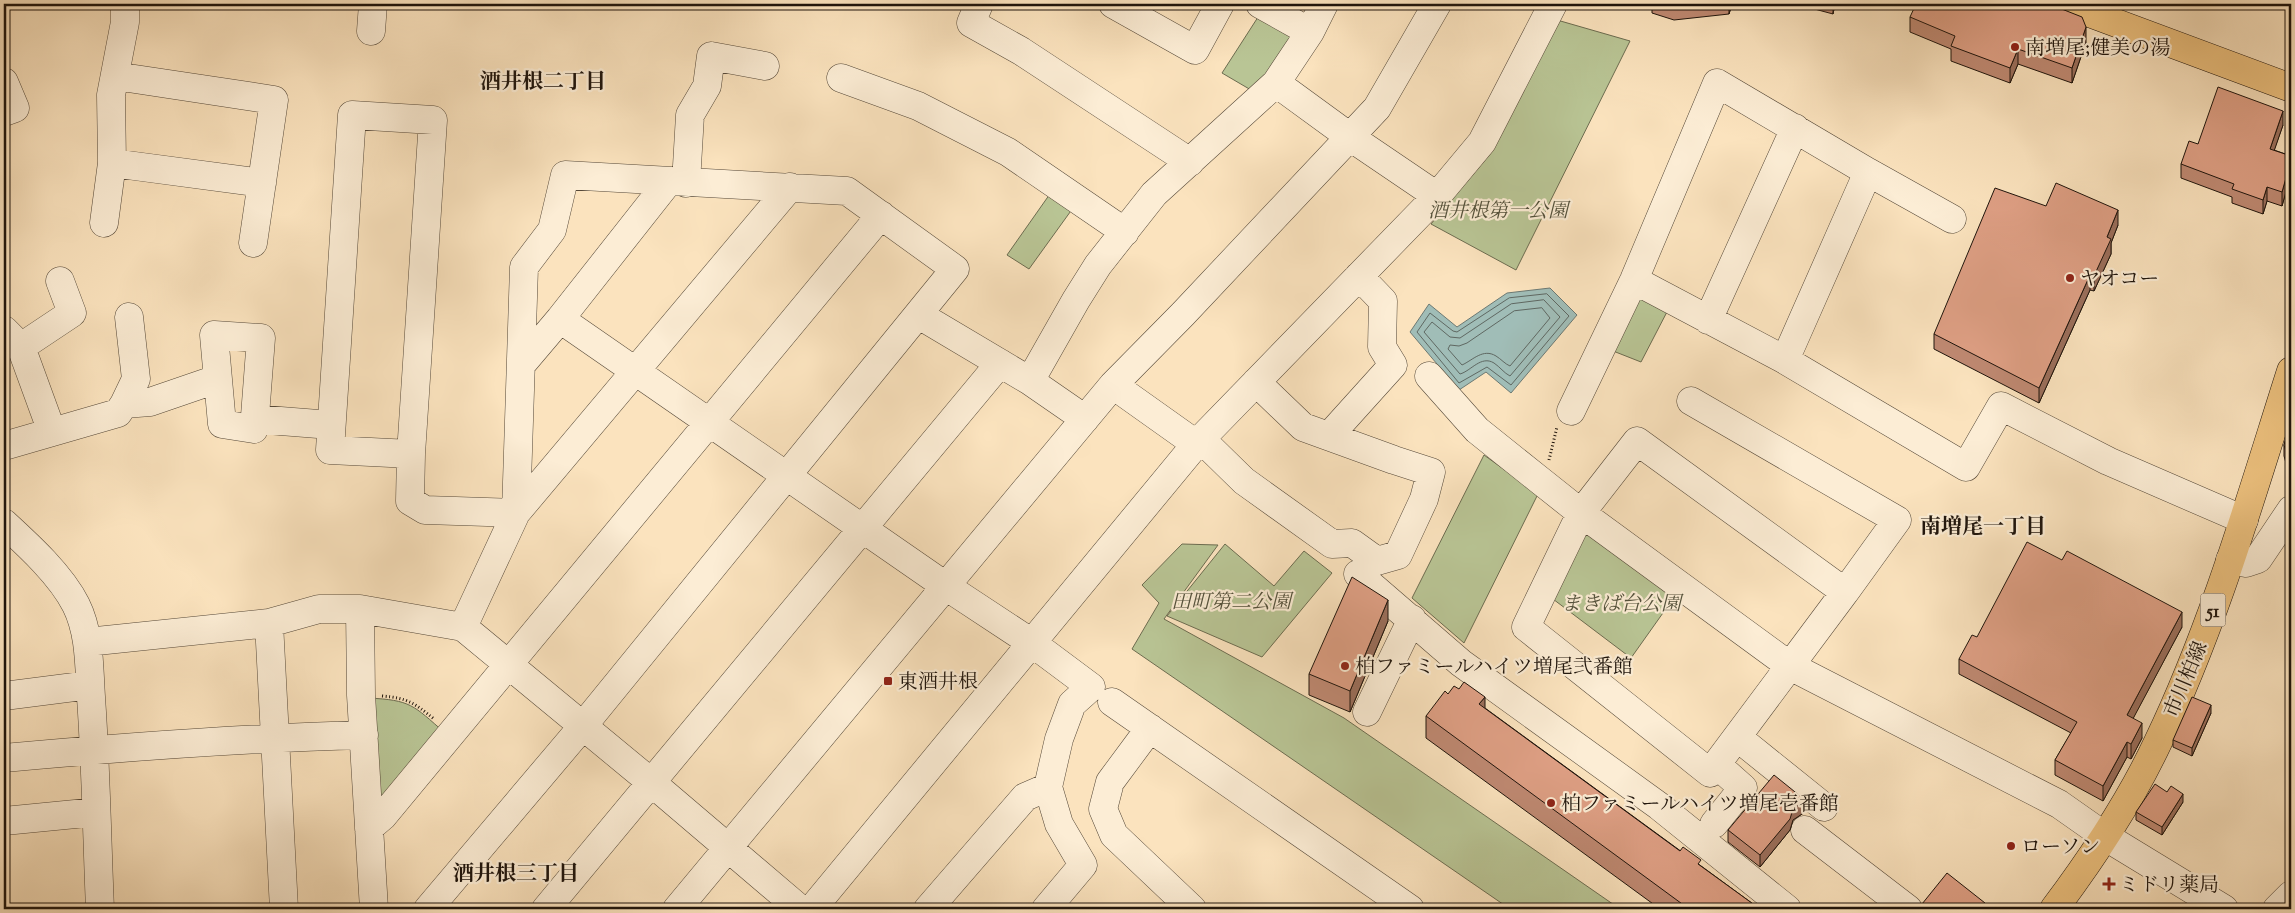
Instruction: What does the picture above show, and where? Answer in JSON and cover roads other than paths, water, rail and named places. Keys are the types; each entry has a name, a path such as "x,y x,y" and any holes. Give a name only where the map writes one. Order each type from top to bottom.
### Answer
{"main road":[{"path":"2065,4 2291,88"},
{"name":"市川柏線","path":"2054,909 2106,837 2158,744 2188,677 2244,520 2291,371"}],"street":[{"path":"104,223 112,163 111,95 125,22 125,4"},
{"path":"371,31 373,4"},
{"path":"979,4 971,23 1021,51 1190,162"},
{"path":"1113,4 1195,50 1220,4"},
{"path":"1260,4 1310,32"},
{"path":"1030,381 1098,265 1154,194 1276,83 1310,32 1324,4"},
{"path":"677,909 947,587 1113,385 1377,108 1437,4"},
{"path":"812,909 1199,442 1437,196 1482,142 1553,4"},
{"path":"521,365 677,182 690,115 707,86 711,56 765,66"},
{"path":"115,76 274,100 253,243"},
{"path":"841,78 918,106 1008,152 1125,232"},
{"path":"4,82 15,108 4,112"},
{"path":"1571,411 1634,280 1717,82 1868,172 1952,219"},
{"path":"1276,83 1350,138 1437,196"},
{"path":"411,454 330,450 352,115 433,120 411,454 410,501 424,510 516,513"},
{"path":"1708,320 1795,128"},
{"path":"112,163 262,183"},
{"path":"1785,360 1868,172"},
{"path":"428,909 582,727 955,269 847,191 565,175 552,230 524,267 516,513"},
{"path":"463,626 516,513 790,187"},
{"path":"369,828 383,816 509,666 881,215"},
{"path":"1329,436 1393,365 1382,347 1383,301 1359,276"},
{"path":"1634,280 1785,360 1966,467 2001,406 2108,461 2244,520"},
{"path":"52,432 12,338 72,313 60,281"},
{"path":"919,315 1030,381 1085,420"},
{"path":"4,446 118,413 136,379 129,317"},
{"path":"560,319 862,529 1032,643 1091,687 1072,704 1059,739 1048,787 1059,824 1083,865 1046,909"},
{"path":"214,335 261,338 255,419 254,429 222,424 214,335"},
{"path":"546,909 1000,363"},
{"path":"1424,371 1477,430 1581,513 1790,666 2059,804 2106,837 2224,909"},
{"path":"124,404 150,402 217,379"},
{"path":"1113,385 1199,442 1244,481 1332,544 1352,543 1377,561 1398,555 1424,499 1432,472 1302,427 1256,382"},
{"path":"1692,401 1897,520 1845,592 1710,773 1526,627 1581,513 1636,441 1845,592"},
{"path":"255,419 331,425"},
{"path":"2230,560 2246,563 2258,559 2291,510"},
{"path":"4,523 24,540 62,584 76,604 85,627 95,750 100,909"},
{"path":"1358,574 1412,619 1437,652 1461,663 1568,743 1659,806 1787,909"},
{"path":"87,642 270,623 319,609 360,609 463,626 800,909"},
{"path":"360,609 361,695 374,909"},
{"path":"1368,712 1412,619"},
{"path":"270,623 284,909"},
{"path":"4,696 90,685"},
{"path":"1112,702 1410,909"},
{"path":"1150,728 1110,782 1103,809 1114,834 1192,909"},
{"path":"4,758 276,737 364,735"},
{"path":"1737,737 1824,807"},
{"path":"1714,824 1743,788 1716,764"},
{"path":"928,909 1025,797 1048,787"},
{"path":"4,821 96,812"},
{"path":"1806,830 1908,909"},
{"path":"2277,909 2291,895"}],"water":[{"path":"1550,288 1577,315 1511,393 1486,372 1459,390 1410,332 1429,304 1457,327 1507,293"}],"place":[{"name":"南増尾;健美の湯","path":"2015,47"},
{"name":"ヤオコー","path":"2070,278"},
{"name":"柏ファミールハイツ増尾弐番館","path":"1345,666"},
{"name":"東酒井根","path":"888,681"},
{"name":"柏ファミールハイツ増尾壱番館","path":"1551,803"},
{"name":"ローソン","path":"2011,846"},
{"name":"ミドリ薬局","path":"2109,884"}],"district":[{"name":"酒井根二丁目","path":"543,81"},
{"name":"南増尾一丁目","path":"1983,526"},
{"name":"酒井根三丁目","path":"516,873"}],"park label":[{"name":"酒井根第一公園","path":"1498,210"},
{"name":"田町第二公園","path":"1231,601"},
{"name":"まきば台公園","path":"1621,603"}]}
